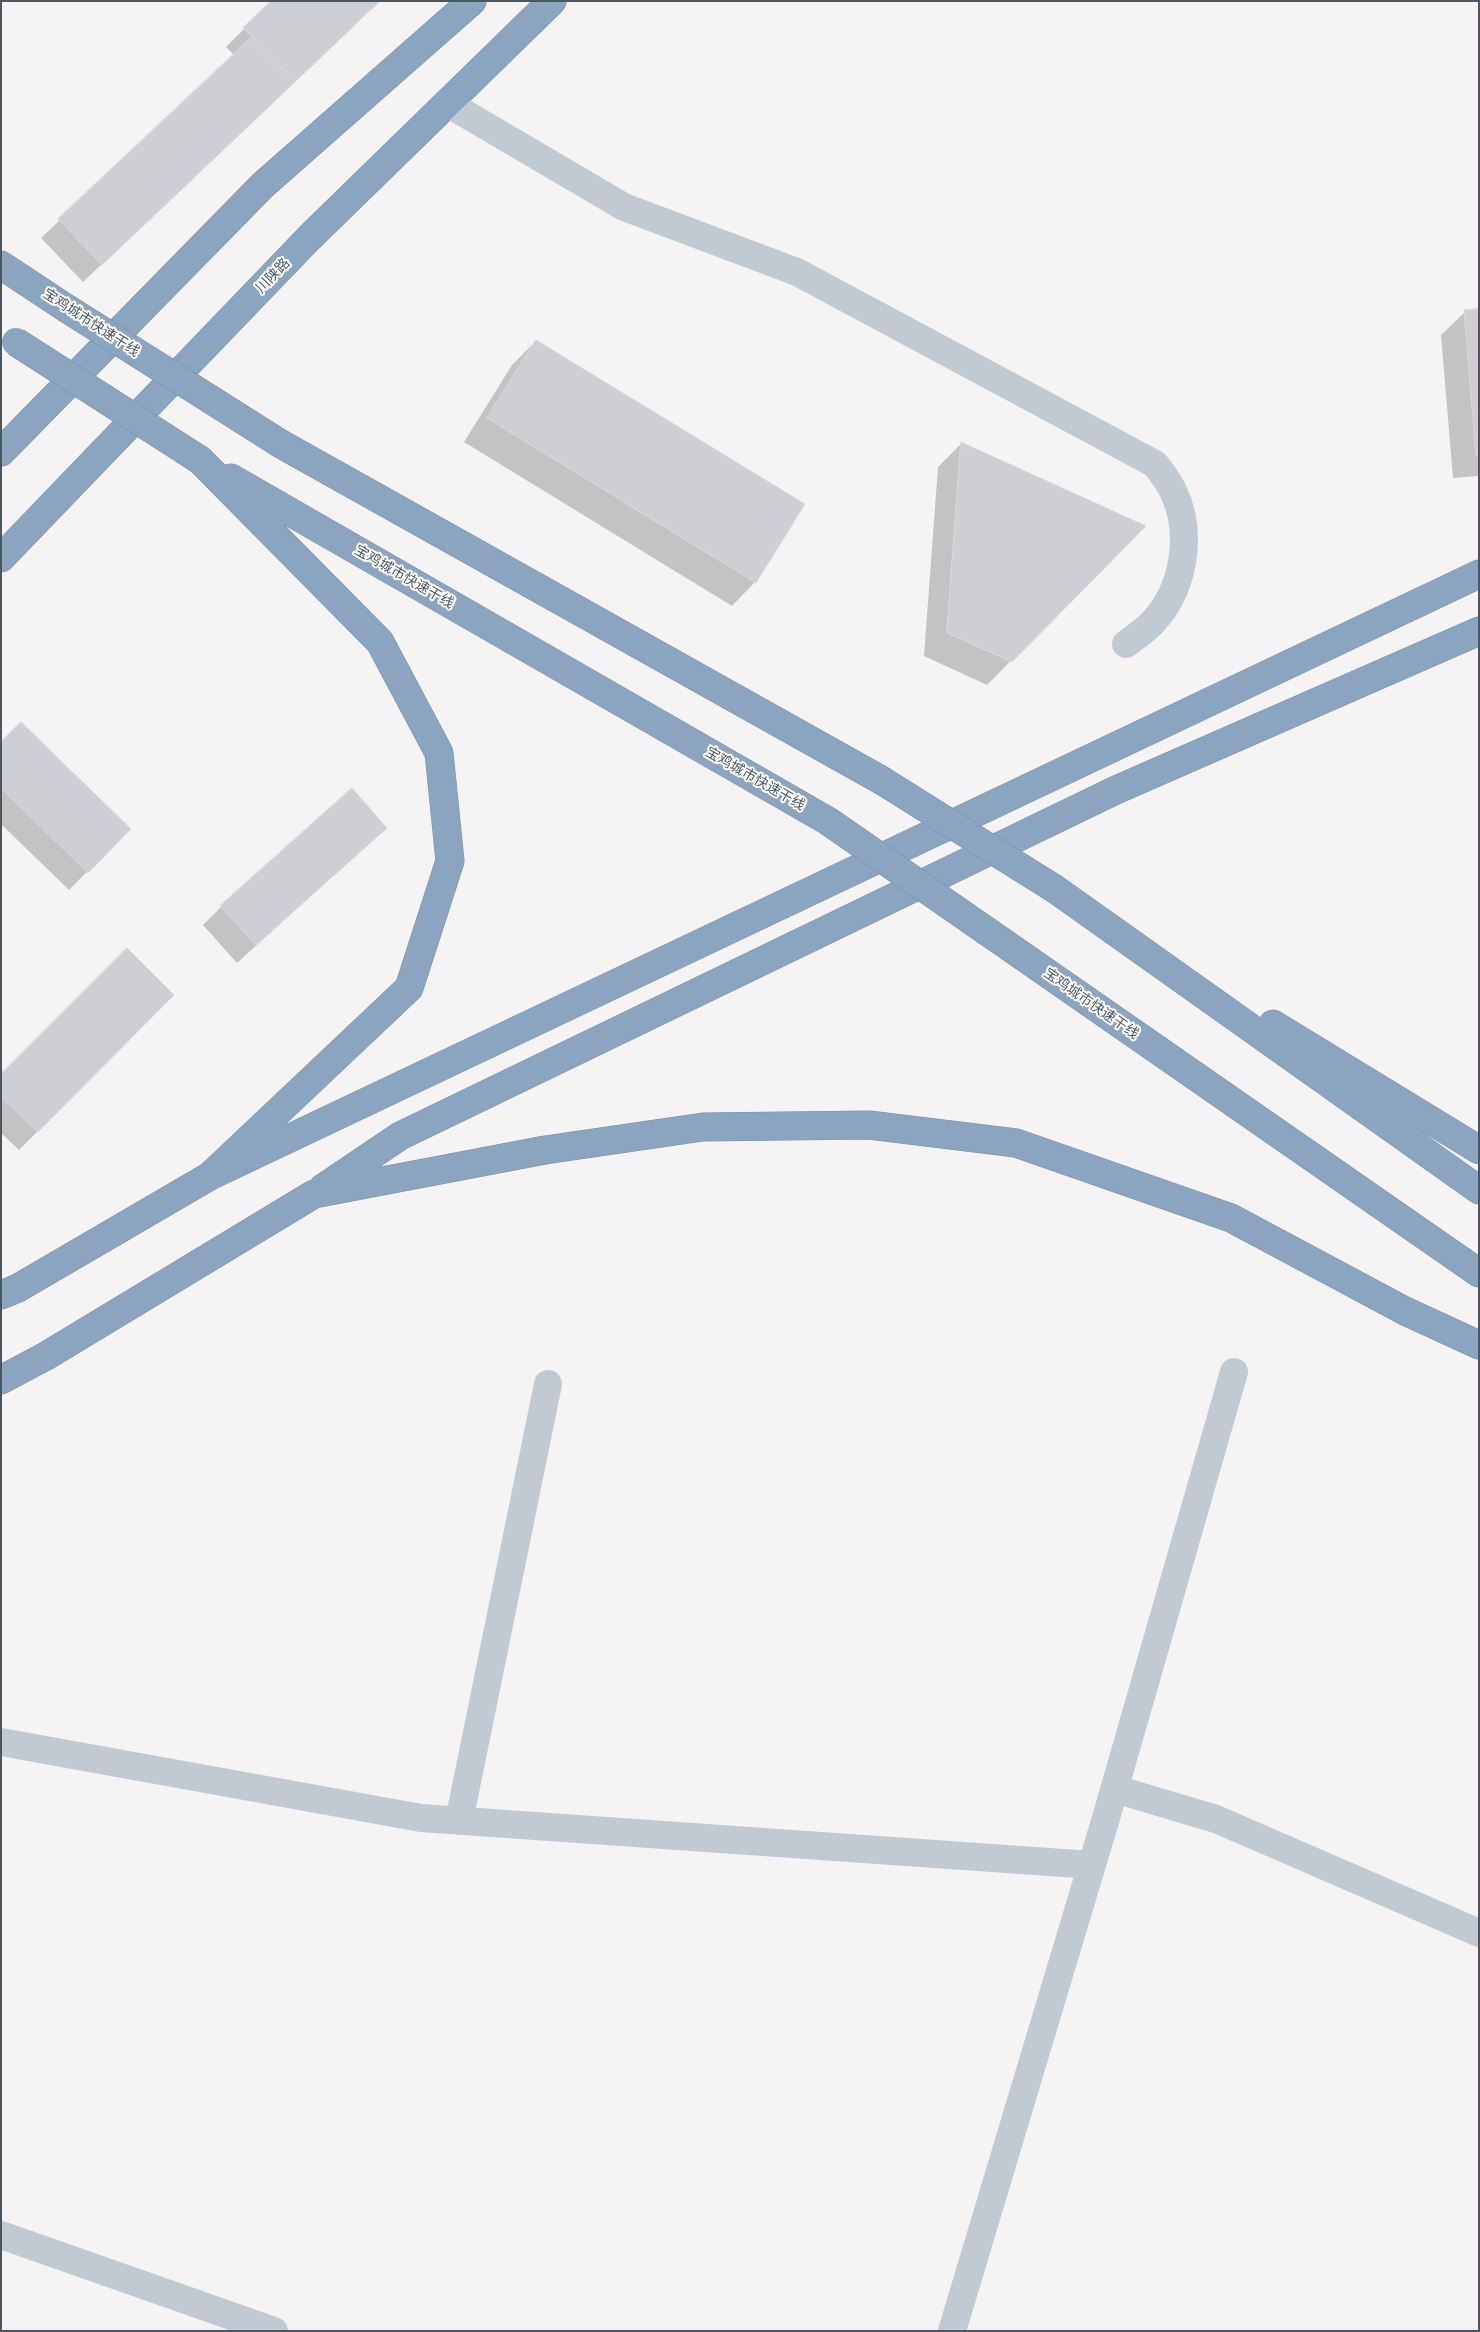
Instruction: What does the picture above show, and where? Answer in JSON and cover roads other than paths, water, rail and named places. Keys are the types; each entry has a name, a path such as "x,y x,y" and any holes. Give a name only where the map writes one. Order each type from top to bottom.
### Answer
{"highway":[{"path":"1,452 263,185 472,1"},
{"name":"川陕路","path":"1,558 308,238 552,1"},
{"name":"宝鸡城市快速干线","path":"1,265 282,444 881,780 1055,889 1479,1190"},
{"name":"宝鸡城市快速干线","path":"9,337 200,460 828,821 1479,1272"},
{"path":"200,460 380,642 439,753 450,861 409,988 210,1176"},
{"path":"1,1295 18,1288 210,1176 1479,574"},
{"path":"1,1380 46,1356 314,1194 400,1136 1098,798 1479,631"},
{"path":"1055,889 1479,1150"},
{"path":"314,1194 545,1150 703,1127 868,1125 1016,1143 1231,1218 1406,1311 1479,1344"}],"street":[{"path":"447,103 624,207 797,272 1156,464 1174,493 1184,526 1183,561 1173,594 1153,622 1126,644"},
{"path":"952,2331 1092,1865 1234,1372"},
{"path":"459,1821 548,1384"},
{"path":"1,1742 422,1818 1092,1865"},
{"path":"1114,1789 1216,1819 1479,1933"},
{"path":"1,2234 274,2331"}]}
